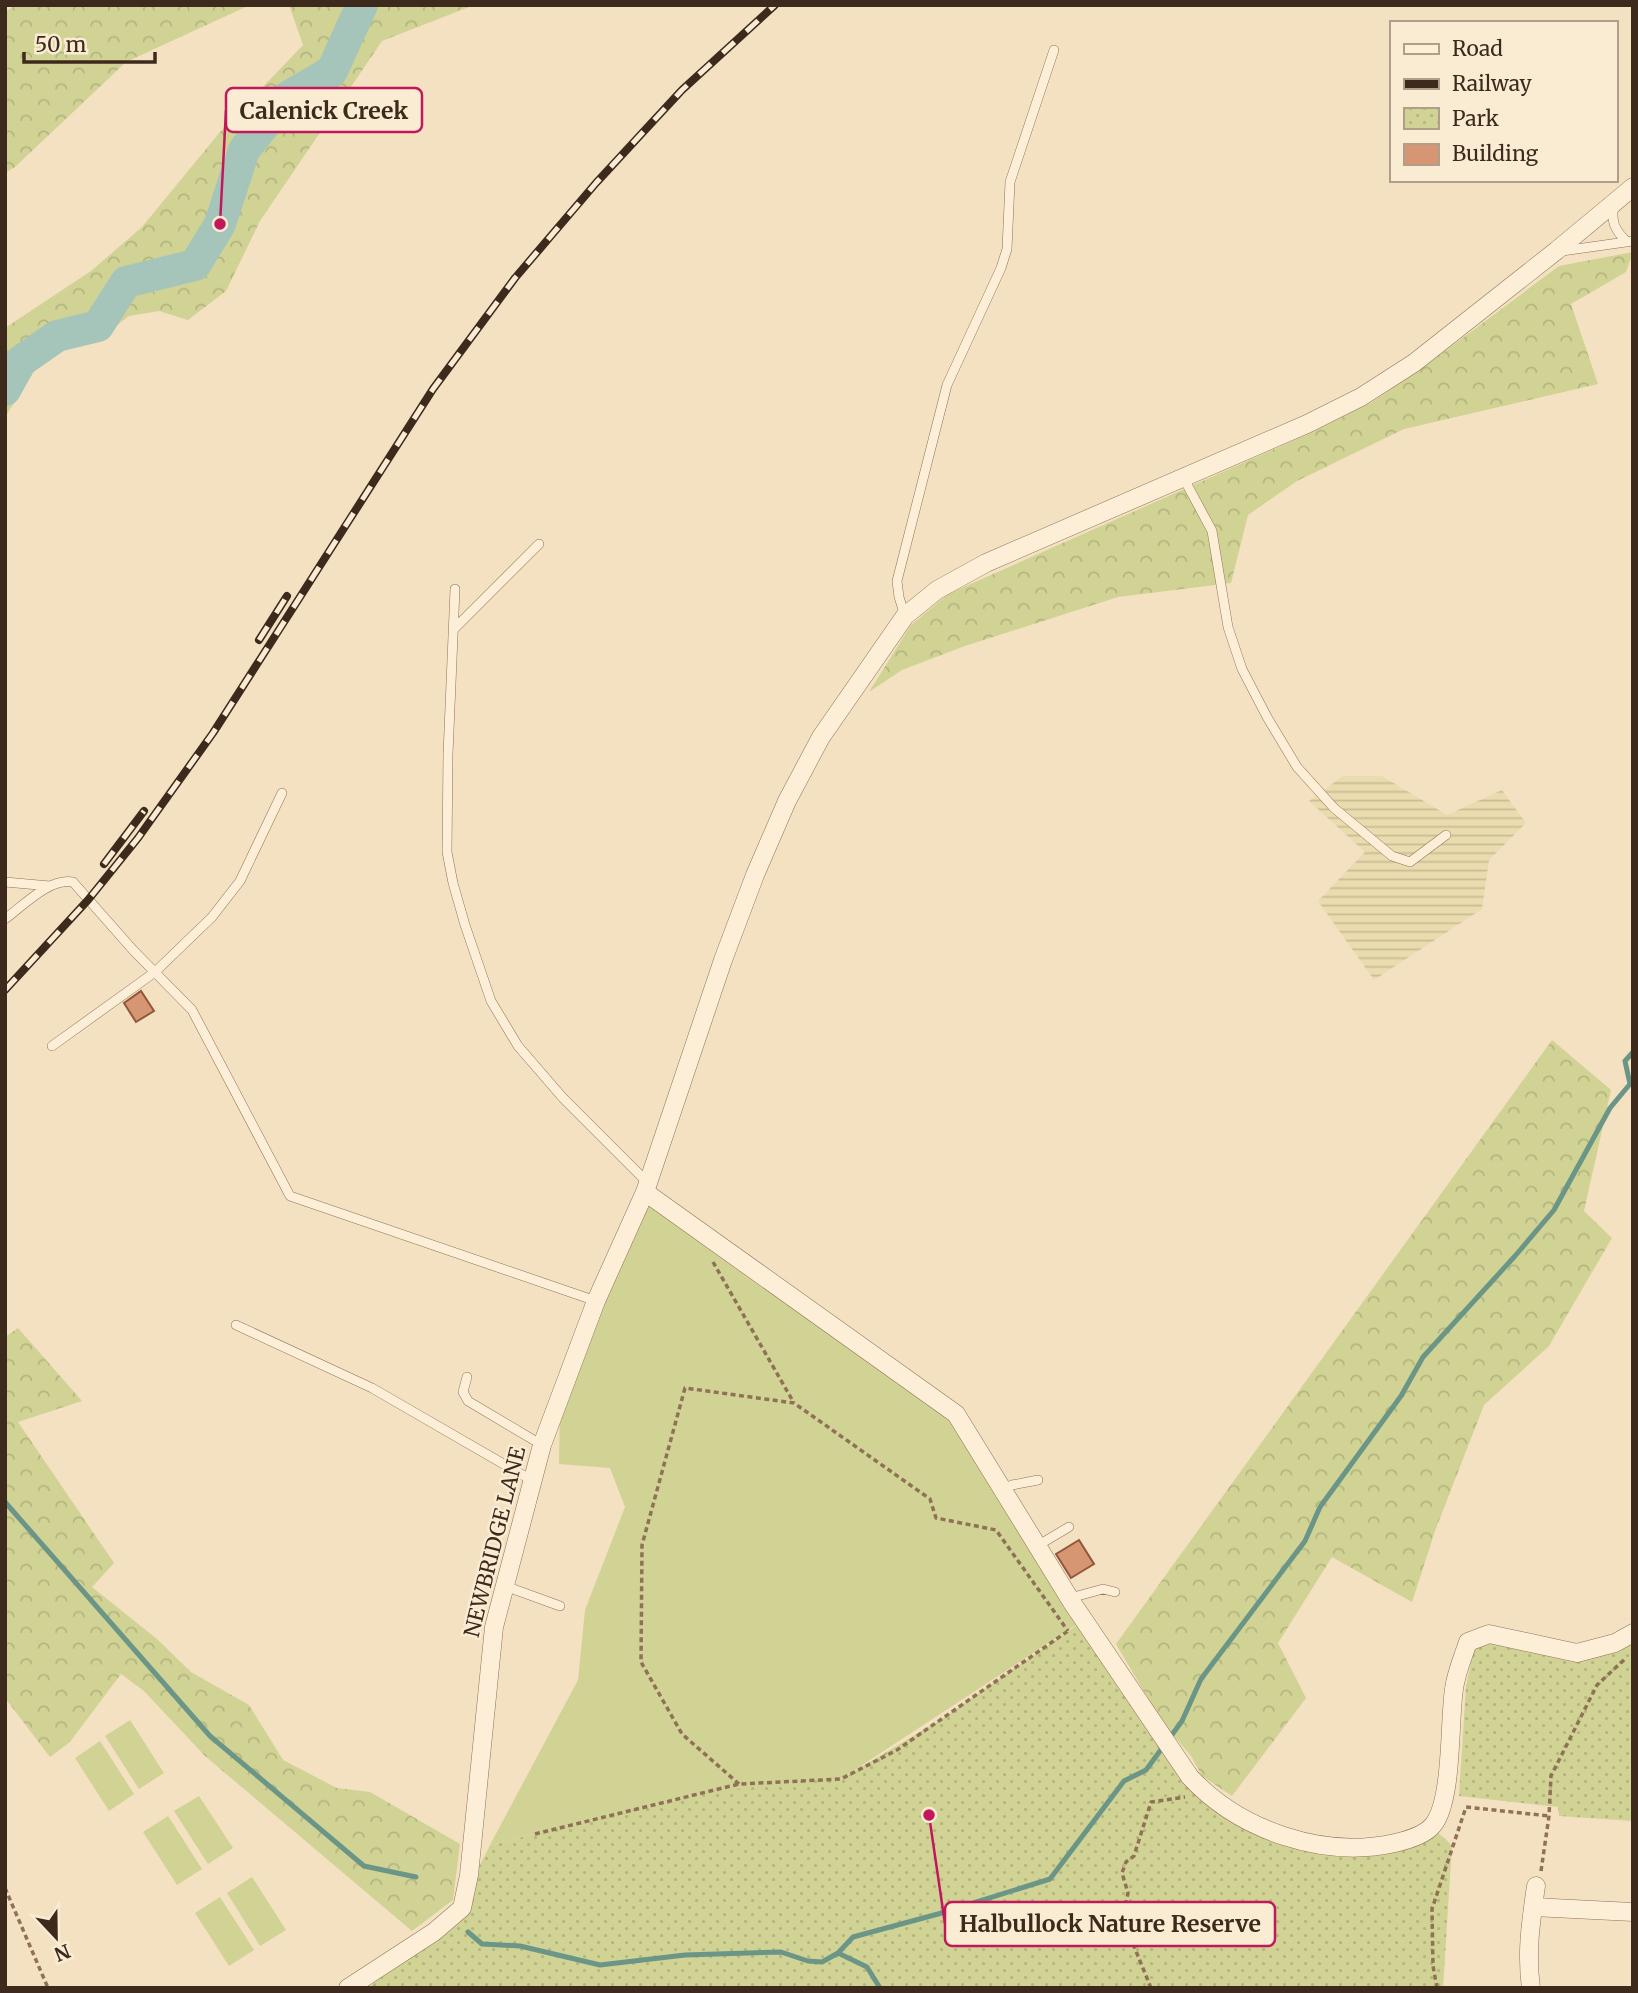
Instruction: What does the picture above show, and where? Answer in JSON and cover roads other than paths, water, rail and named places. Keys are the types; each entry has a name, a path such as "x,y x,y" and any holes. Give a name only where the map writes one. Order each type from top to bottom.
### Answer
{"street":[{"name":"NEWBRIDGE LANE","path":"348,1988 434,1932 462,1908 469,1875 494,1627 542,1445 596,1301 646,1187 723,960 787,801 821,737 905,616 937,590 986,564 1307,424 1361,397 1414,363 1633,187"},
{"path":"646,1187 694,1227 956,1414 1070,1598 1190,1777 1201,1790 1249,1822 1317,1847 1382,1846 1410,1840 1433,1826 1444,1802 1454,1686 1468,1642 1489,1634 1577,1653 1615,1643 1633,1633"},
{"path":"1531,1988 1527,1961 1528,1935 1536,1886"},
{"path":"1533,1907 1633,1912"}],"lane":[{"path":"905,616 897,581 947,386 1001,268 1007,248 1010,182 1054,50"},
{"path":"1615,202 1612,217 1616,230 1629,241"},
{"path":"1556,251 1629,241"},
{"path":"1183,477 1212,531 1228,627 1242,668 1297,767 1334,808 1392,856 1410,862 1446,835"},
{"path":"453,630 539,544"},
{"path":"455,589 447,852 462,914 491,1001 517,1046 646,1187"},
{"path":"52,1046 155,972 212,916 240,881 282,793"},
{"path":"5,919 50,886 63,880 73,882 192,1010 290,1196 596,1301"},
{"path":"5,882 50,886"},
{"path":"236,1325 372,1388 533,1481"},
{"path":"467,1377 463,1392 468,1401 542,1445"},
{"path":"1003,1490 1012,1485 1038,1480"},
{"path":"1037,1546 1069,1527"},
{"path":"505,1586 560,1606"},
{"path":"1070,1598 1103,1590 1115,1592"}],"waterway":[{"path":"5,390 21,361 57,336 98,326 126,282 195,265 220,224 244,150 286,98 332,71 362,5"},
{"path":"468,1932 482,1944 520,1946 600,1965 685,1955 781,1952 808,1961 822,1962 838,1953 853,1937 1050,1879 1124,1781 1146,1770 1182,1721 1201,1679 1305,1541 1320,1507 1401,1396 1423,1357 1554,1210 1610,1108 1630,1084 1625,1061 1633,1052"},
{"path":"5,1502 210,1736 364,1866 416,1877"},
{"path":"838,1953 867,1967 880,1988"}],"railway":[{"path":"5,990 88,900 138,838 213,733 433,389 515,278 596,183 682,90 775,5"},
{"path":"259,640 287,596"},
{"path":"104,864 144,811"}],"place":[{"name":"Calenick Creek","path":"220,224"},
{"name":"Halbullock Nature Reserve","path":"929,1815"}]}
